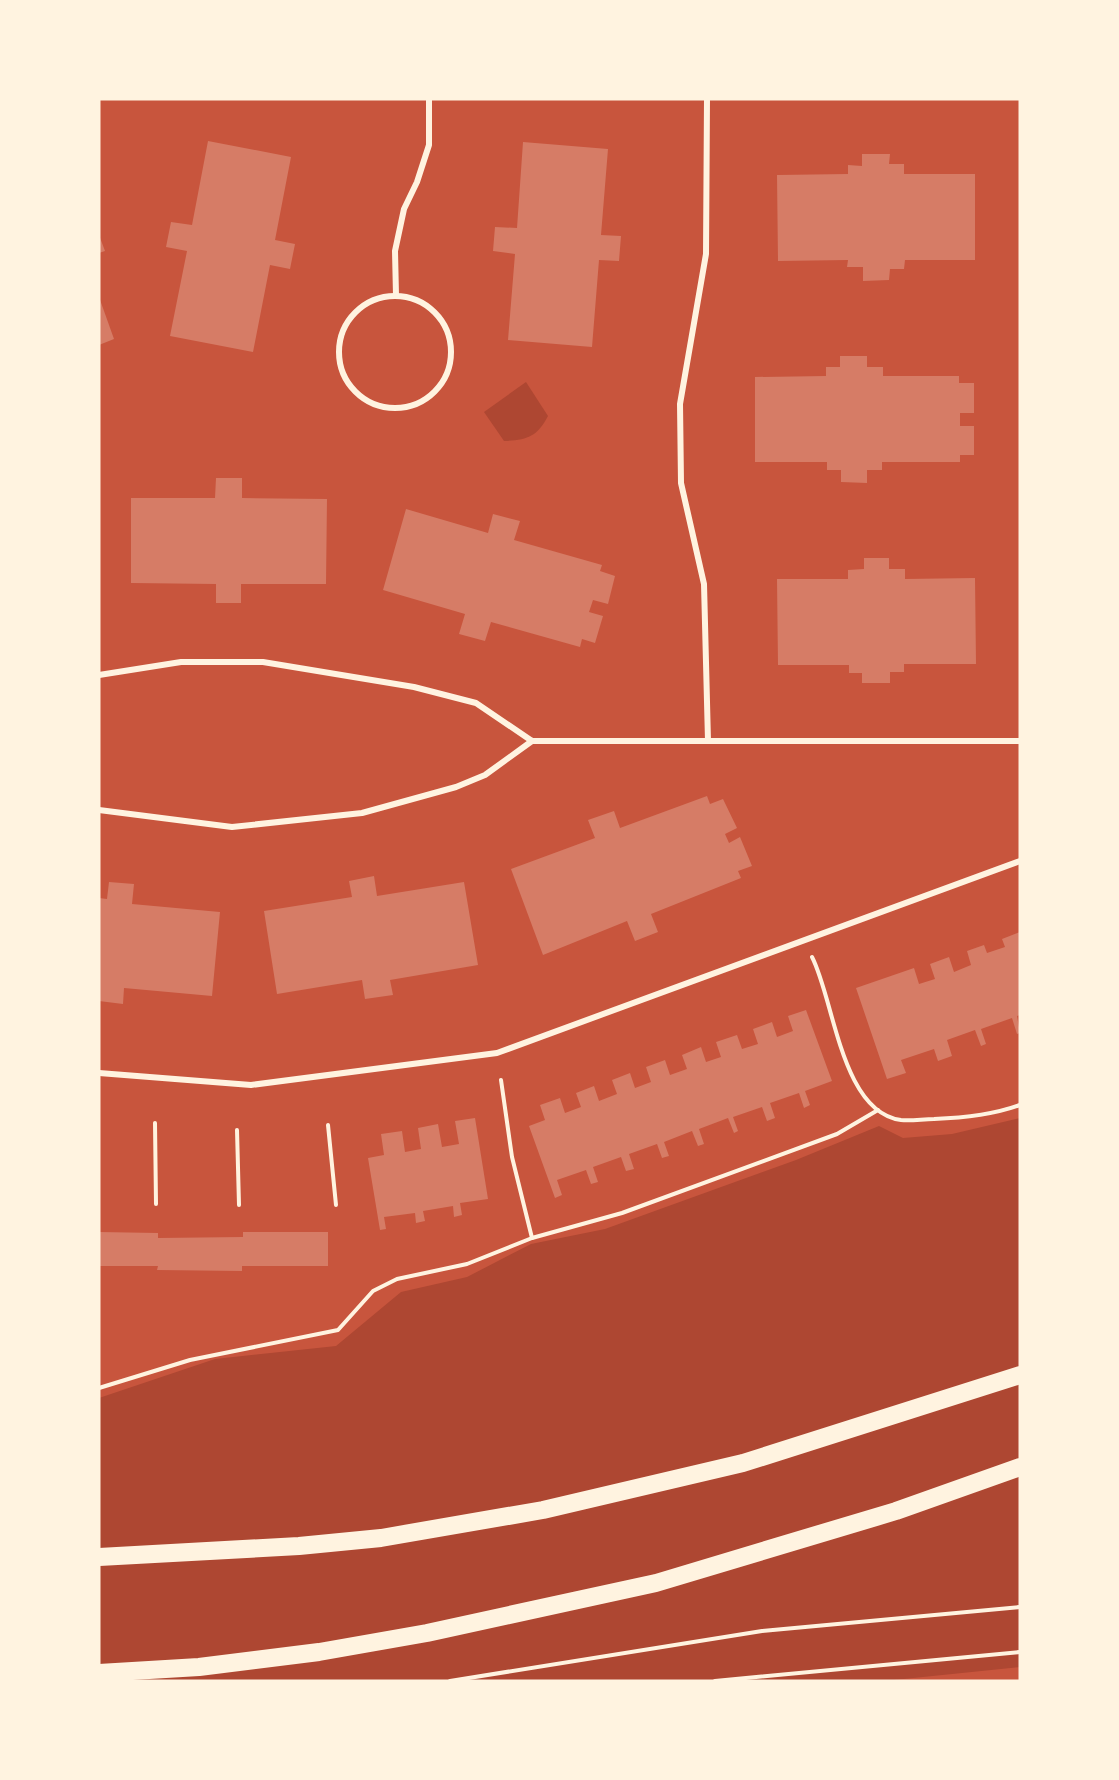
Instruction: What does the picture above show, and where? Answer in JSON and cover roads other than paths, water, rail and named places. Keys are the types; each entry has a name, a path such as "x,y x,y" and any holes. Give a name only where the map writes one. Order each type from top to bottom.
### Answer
{"highway":[{"path":"99,1557 299,1546 381,1538 543,1510 743,1463 1020,1375"},
{"path":"99,1673 199,1667 319,1652 427,1634 645,1586 896,1511 1020,1467"}],"street":[{"path":"396,295 395,251 404,209 417,182 429,145 429,99"},
{"path":"707,99 706,254 680,404 681,483 704,584 708,741"},
{"path":"396,295 414,298 430,307 443,320 450,337 452,355 448,373 439,389 424,400 407,407 389,408 370,403 355,392 344,376 338,358 340,339 347,322 360,307 377,298 396,295"},
{"path":"99,675 181,662 264,662 414,687 476,703 532,741 1020,741"},
{"path":"99,810 232,827 362,813 456,787 485,775 532,741"},
{"path":"99,1073 251,1084 497,1053 1020,861"}]}
